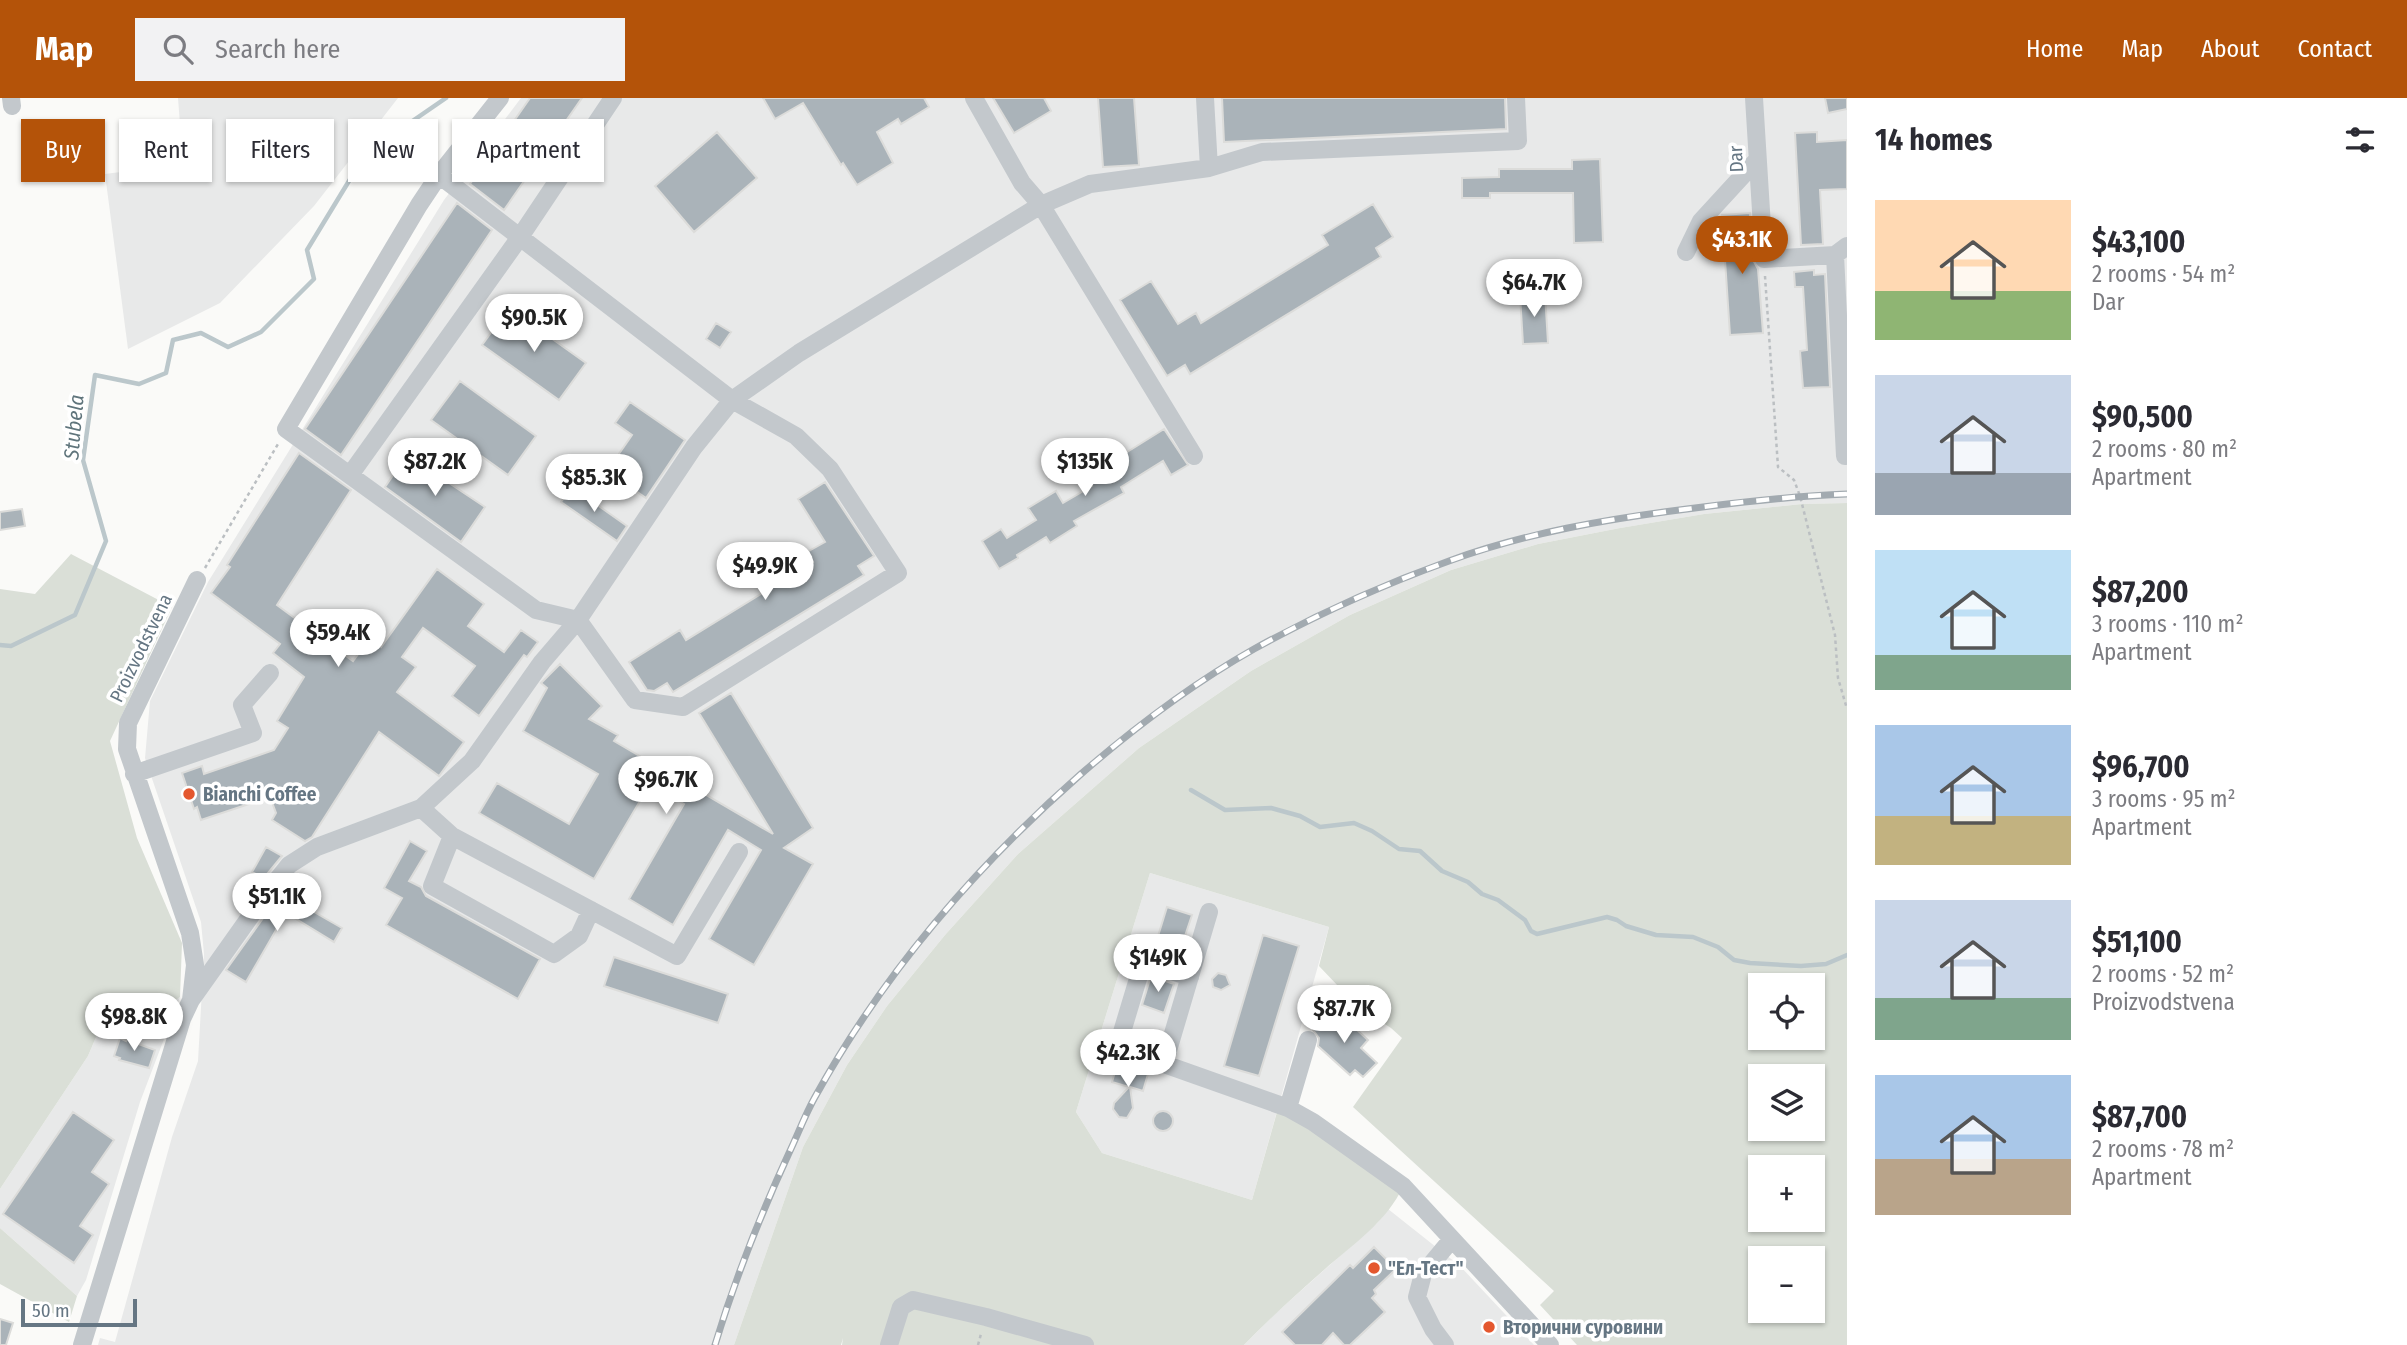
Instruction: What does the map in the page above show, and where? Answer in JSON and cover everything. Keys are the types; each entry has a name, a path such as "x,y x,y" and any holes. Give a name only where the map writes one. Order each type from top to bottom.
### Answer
{"street":[{"path":"439,175 732,400 796,436 830,469 898,573 683,707 635,700 578,620 536,610 286,429 419,205 439,175 500,98"},
{"path":"350,475 520,237 613,98"},
{"path":"974,98 1022,183 1041,205 1194,456"},
{"path":"1205,98 1209,168"},
{"path":"191,1000 261,899 289,865 317,848 421,808 472,761 541,662 578,620 694,447 732,400 799,353 1041,205 1090,184 1209,168 1262,152 1518,141 1516,98"},
{"name":"Dar","path":"1754,98 1764,259"},
{"path":"1686,252 1700,221 1757,160"},
{"path":"1764,259 1841,250 1845,456"},
{"name":"Proizvodstvena","path":"82,1345 182,1019 191,1000 195,965 190,933 127,749 128,723 197,580"},
{"path":"134,774 253,733 242,705 270,673"},
{"path":"421,808 452,836 677,956 738,852"},
{"path":"452,836 432,886 554,954 579,936 591,910"},
{"path":"1164,1064 1209,912"},
{"path":"1190,977 1143,962 1122,1032 1139,1055 1288,1108 1313,1122 1403,1186 1550,1345"},
{"path":"1288,1108 1308,1040"},
{"path":"1445,1345 1433,1329 1418,1297 1423,1274 1452,1239"},
{"path":"889,1345 901,1307 913,1300 1085,1345"}],"path":[{"path":"1764,259 1778,467 1794,480 1801,496 1835,635 1838,678 1847,709"},
{"name":"Proizvodstvena","path":"197,580 286,429"}],"shaded area":[{"path":"178,98 398,98 382,119 348,119 348,162 334,180 334,119 226,119 226,182 333,182 314,206 220,303 128,349 105,174 119,172 119,182 212,182 212,119 180,119"},
{"path":"521,98 1847,98 1847,503 1802,504 1704,514 1620,528 1538,544 1451,570 1350,615 1251,671 1139,748 1018,854 945,935 887,1006 847,1065 803,1147 734,1345 98,1345 100,1338 115,1342 172,1137 198,1061 204,954 201,922 145,758 150,701 208,582 458,182 604,182 604,119 505,119"},
{"path":"1847,503 1847,1345 1577,1345 1540,1305 1554,1291 1353,1107 1402,1038 1358,1007 1319,966 1329,927 1150,873 1076,1112 1102,1153 1252,1200 1279,1105 1403,1186 1379,1221 1244,1345 842,1345 843,1338 841,1345 734,1345 803,1147 847,1065 887,1006 945,935 1018,854 1139,748 1251,671 1350,615 1451,570 1538,544 1704,514 1802,504"},
{"path":"71,554 172,607 110,741 137,838 182,943 180,997 147,1021 108,1009 88,1056 0,1189 0,589 35,594"},
{"path":"1150,873 1329,927 1252,1200 1102,1153 1076,1112"},
{"path":"180,997 140,1102 86,1280 77,1296 0,1228 0,1189 88,1056 108,1009 147,1021"},
{"path":"1388,1209 1460,1266 1534,1345 1244,1345 1377,1223"},
{"path":"0,1228 77,1296 69,1322 0,1284"}],"building":[{"path":"530,98 582,98 567,119 515,119"},
{"path":"763,98 924,98 929,107 901,124 898,119 877,132 893,163 857,185 843,163 841,165 803,103 775,119"},
{"path":"993,98 1044,98 1051,111 1014,133"},
{"path":"1098,98 1134,98 1139,165 1103,167"},
{"path":"1222,98 1505,98 1506,129 1224,142"},
{"path":"1825,98 1847,98 1847,109 1828,113"},
{"path":"717,132 757,178 694,232 655,186"},
{"path":"1817,132 1817,142 1847,140 1847,189 1820,190 1823,244 1801,245 1795,133"},
{"path":"1600,159 1603,242 1574,243 1573,193 1490,193 1490,198 1462,198 1462,178 1499,177 1499,169 1572,169 1572,160"},
{"path":"471,182 524,182 504,210 470,184"},
{"path":"457,203 492,230 341,455 305,429"},
{"path":"1373,204 1393,237 1376,248 1381,257 1190,374 1185,365 1167,376 1120,300 1151,281 1178,324 1196,313 1201,323 1328,245 1322,235"},
{"path":"1750,213 1763,333 1730,335 1722,215"},
{"path":"1814,270 1814,275 1825,274 1830,387 1803,388 1800,351 1807,350 1803,287 1795,287 1794,272"},
{"path":"1545,293 1548,343 1523,344 1520,295"},
{"path":"509,308 586,363 559,400 482,345"},
{"path":"716,323 731,332 720,348 706,339"},
{"path":"460,381 536,436 508,475 431,420"},
{"path":"630,402 685,440 646,498 607,471 632,435 615,423"},
{"path":"1164,429 1188,465 1171,475 1163,461 1121,487 1124,493 1074,521 1077,526 1050,543 1046,537 999,569 982,541 1001,529 1007,538 1036,520 1028,508 1056,491 1063,503 1092,486 1087,477"},
{"path":"299,453 351,490 277,605 353,661 370,638 381,647 437,569 484,604 468,626 504,652 521,630 538,642 527,657 524,655 479,716 452,696 475,666 423,628 402,657 416,667 397,692 464,742 439,776 379,732 312,837 305,841 272,820 276,813 270,797 201,820 197,807 194,809 182,773 202,766 204,774 274,750 288,728 277,721 304,677 273,653 280,644 211,593 230,567 227,565"},
{"path":"407,455 485,507 461,542 385,487"},
{"path":"825,482 874,556 858,566 864,575 673,692 667,683 654,691 647,690 629,662 680,630 686,640 813,562 807,552 825,542 798,499"},
{"path":"572,487 627,526 617,541 561,502"},
{"path":"22,509 25,526 0,530 0,512"},
{"path":"560,664 602,706 589,719 618,735 614,741 773,834 699,713 731,693 813,828 784,848 813,864 754,965 709,939 761,850 728,830 673,925 629,899 684,804 653,785 649,791 647,789 594,879 479,813 497,783 569,824 598,774 523,731 547,688 541,683"},
{"path":"410,841 427,851 409,881 421,887 426,896 540,959 518,999 386,925 402,898 384,888"},
{"path":"266,847 282,856 264,878 252,872"},
{"path":"281,893 342,928 334,942 286,913 246,982 226,970"},
{"path":"1167,907 1192,915 1178,957 1154,949"},
{"path":"1263,935 1299,946 1259,1076 1224,1066"},
{"path":"614,957 728,994 718,1023 604,986"},
{"path":"1218,973 1226,975 1230,985 1221,990 1213,987 1212,979"},
{"path":"1151,976 1174,984 1164,1013 1142,1005"},
{"path":"1327,1015 1335,1022 1341,1015 1368,1040 1361,1048 1377,1063 1363,1077 1355,1070 1350,1075 1318,1046 1319,1038 1313,1030"},
{"path":"127,1037 155,1050 149,1068 119,1060 120,1058 114,1056 120,1038 126,1041"},
{"path":"1117,1065 1148,1074 1143,1091 1130,1087 1133,1108 1127,1118 1119,1117 1113,1109 1114,1103 1129,1087 1112,1082"},
{"path":"1163,1111 1170,1114 1173,1121 1170,1128 1163,1131 1156,1128 1153,1121 1156,1114"},
{"path":"73,1112 114,1140 92,1172 109,1184 80,1226 93,1235 74,1263 3,1214"},
{"path":"1374,1247 1396,1269 1374,1290 1376,1294 1372,1298 1385,1312 1350,1345 1344,1345 1333,1333 1322,1345 1295,1345 1282,1332 1350,1265 1353,1268"},
{"path":"0,1319 13,1323 6,1345 0,1345"}],"waterway":[{"name":"Stubela","path":"0,645 11,646 75,615 106,541 83,460 95,375 139,384 166,373 173,340 201,333 228,347 261,332 314,279 307,250 366,153 446,98"},
{"path":"1191,790 1225,810 1271,808 1300,816 1320,827 1354,823 1399,849 1420,851 1442,871 1468,882 1482,894 1498,900 1525,920 1531,931 1537,934 1607,917 1656,935 1693,937 1718,947 1734,960 1750,963 1801,966 1826,964 1847,955"}],"railway":[{"path":"715,1345 768,1200 805,1118 870,1008 934,924 1004,846 1081,774 1143,723 1208,677 1277,636 1374,590 1478,551 1566,528 1627,517 1747,502 1847,494"}],"place":[{"name":"Bianchi Coffee","path":"189,794"},
{"name":"\"Ел-Тест\"","path":"1374,1268"},
{"name":"Вторични суровини","path":"1489,1327"}]}
